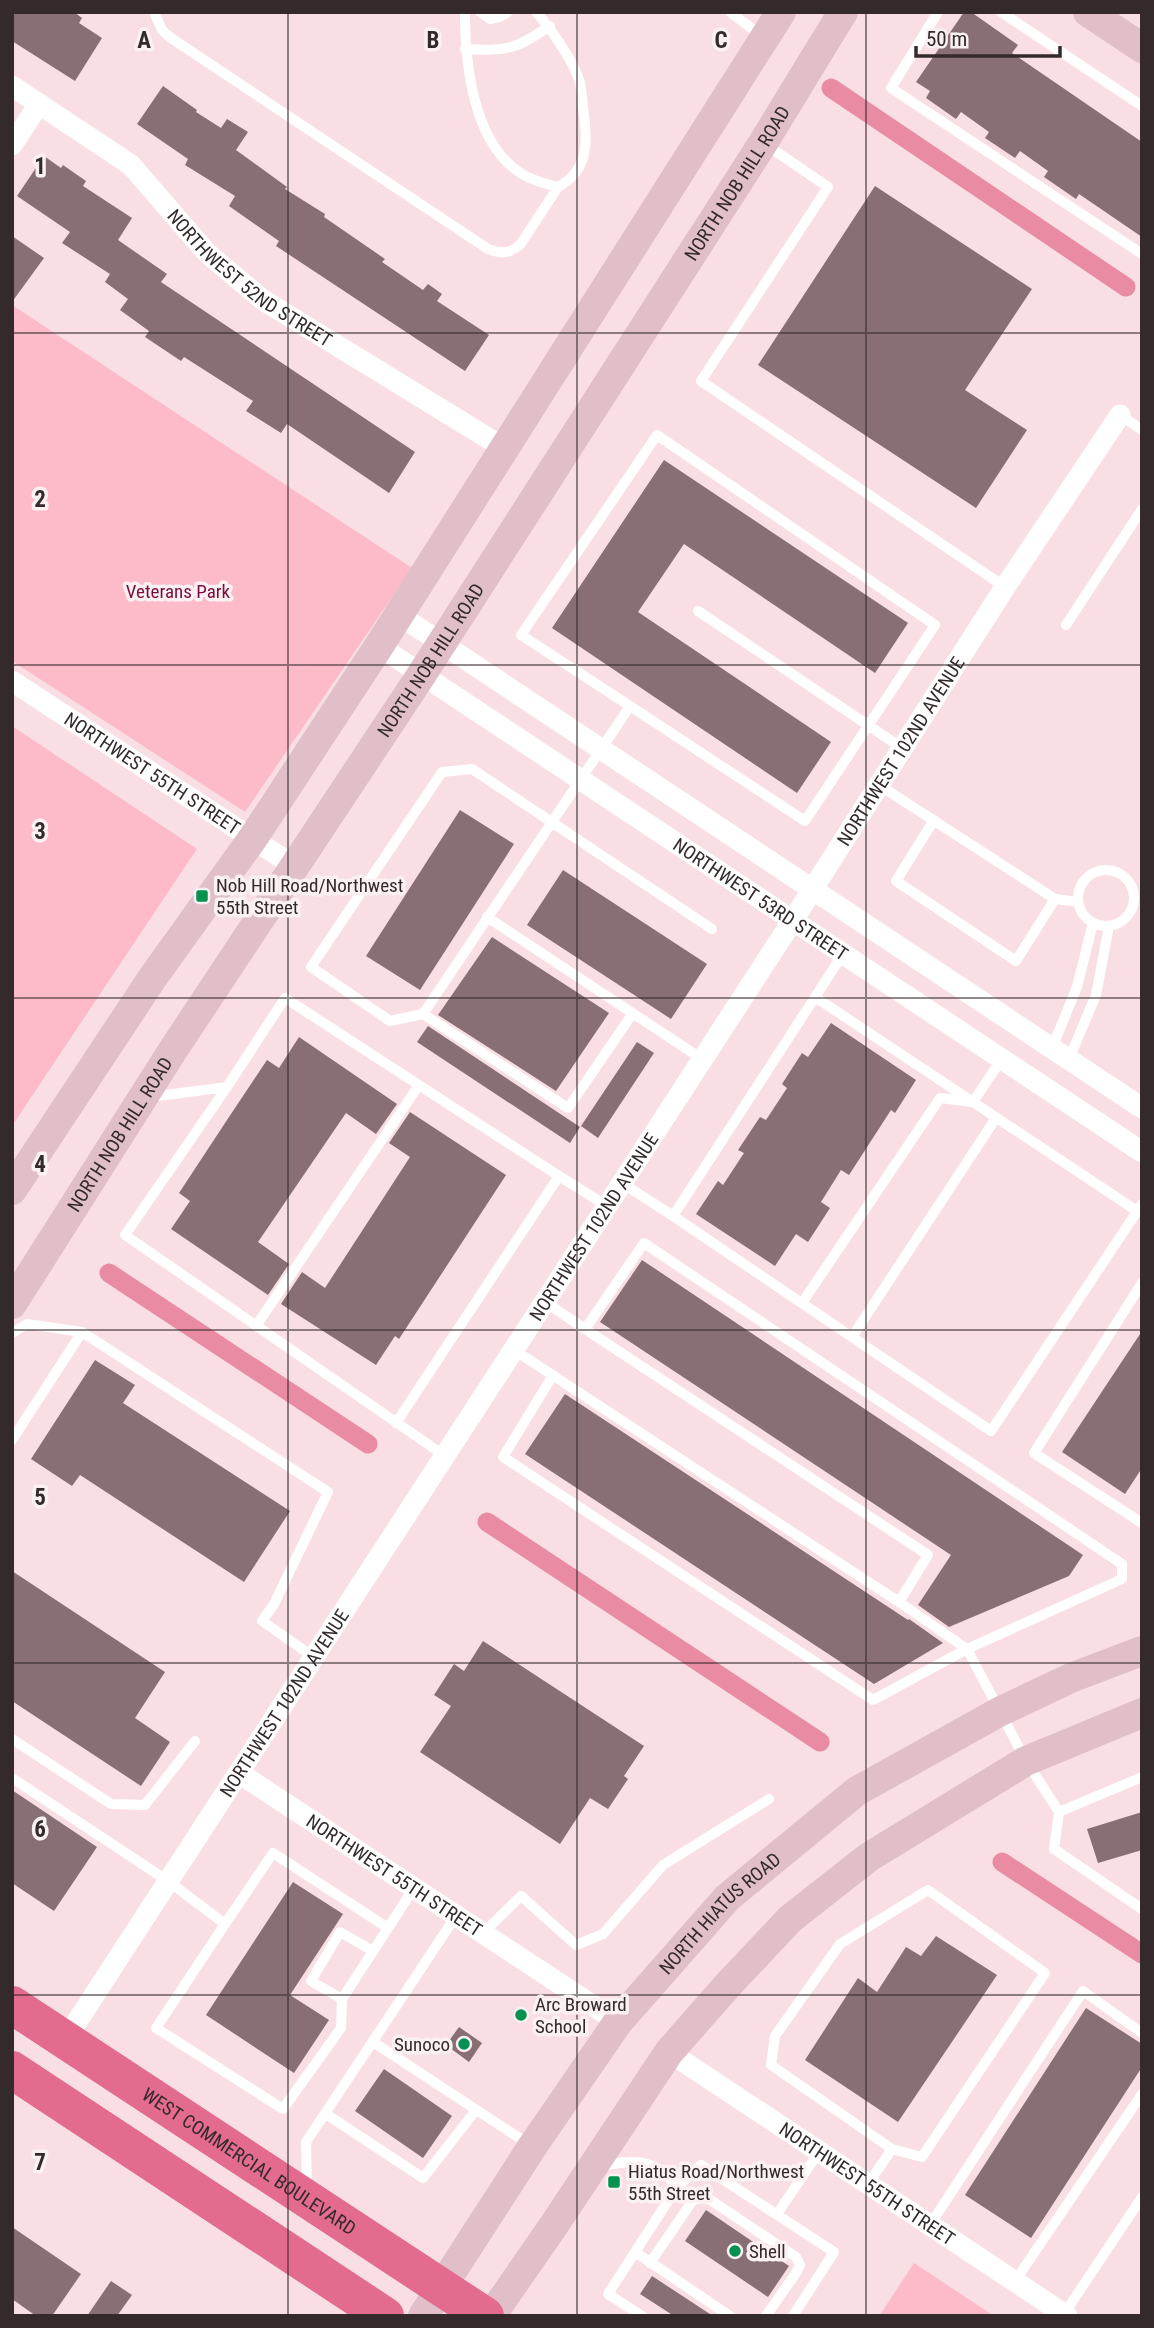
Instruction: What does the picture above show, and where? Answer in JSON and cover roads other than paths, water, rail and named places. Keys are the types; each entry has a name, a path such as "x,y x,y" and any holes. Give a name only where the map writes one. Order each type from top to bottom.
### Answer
{"highway":[{"name":"WEST COMMERCIAL BOULEVARD","path":"12,2005 307,2200 432,2302 485,2316"},
{"path":"12,2070 385,2316"}],"main road":[{"path":"12,1190 153,977 253,838 379,646 781,12"},
{"name":"NORTH NOB HILL ROAD","path":"12,1304 293,866 422,674 763,143 844,12"},
{"path":"1088,12 1142,48"},
{"name":"NORTH HIATUS ROAD","path":"432,2302 532,2147 618,2022 727,1898 856,1791 999,1712 1073,1677 1142,1651"},
{"path":"491,2316 593,2168 668,2052 790,1919 869,1857 1026,1761 1142,1713"}],"street":[{"name":"NORTHWEST 52ND STREET","path":"12,86 131,165 206,253 263,300 504,448"},
{"path":"12,145 39,104"},
{"name":"NORTHWEST 102ND AVENUE","path":"65,2040 1119,415"},
{"name":"NORTHWEST 53RD STREET","path":"398,615 1142,1108"},
{"name":"NORTHWEST 53RD STREET","path":"379,646 1142,1152"},
{"name":"NORTHWEST 55TH STREET","path":"12,681 293,866"},
{"name":"NORTHWEST 55TH STREET","path":"239,1773 618,2022"},
{"name":"NORTHWEST 55TH STREET","path":"668,2052 1065,2315"}],"lane":[{"path":"154,12 162,30 172,38 488,249 503,253 511,252 520,245 558,187 568,182 576,173 587,143 579,80 550,26 536,12"},
{"path":"465,12 465,49 478,113 496,150 521,173 558,187"},
{"path":"480,12 490,19 508,12"},
{"path":"730,12 765,39"},
{"path":"937,12 891,88 1142,254"},
{"path":"1001,12 1142,107"},
{"path":"465,49 507,50 550,26"},
{"path":"763,143 828,187 701,382 1005,587"},
{"path":"1119,415 1142,430"},
{"path":"657,435 935,625 805,821 630,706 522,635 657,435"},
{"path":"1066,625 1142,509"},
{"path":"698,611 902,748"},
{"path":"630,706 600,749 580,780 551,822 487,917 423,1014 390,1021 311,967 442,772 472,769 551,822 712,929"},
{"path":"879,785 1055,899 1079,902"},
{"path":"934,820 896,881 1016,961 1055,899"},
{"path":"1112,870 1121,874 1132,887 1135,896 1131,913 1125,919 1109,926 1093,923 1081,910 1079,902 1082,884 1095,872 1112,870"},
{"path":"1131,913 1142,920"},
{"path":"487,917 702,1059"},
{"path":"1061,1054 1093,923"},
{"path":"1061,1054 1096,995 1109,926"},
{"path":"673,1216 843,954"},
{"path":"622,1183 991,1431 1139,1208 996,1118 815,997"},
{"path":"444,1456 125,1235 285,998 607,1206"},
{"path":"423,1014 568,1108 633,1013"},
{"path":"973,1102 1001,1060"},
{"path":"256,1326 419,1085"},
{"path":"144,1097 227,1087"},
{"path":"802,1303 940,1098 973,1102"},
{"path":"852,1337 996,1118"},
{"path":"396,1423 559,1176"},
{"path":"553,1375 503,1457 873,1700 967,1649 1122,1579 1122,1564 644,1243 585,1329"},
{"path":"1142,1283 1034,1452 1142,1523"},
{"path":"545,1302 928,1555 899,1602"},
{"path":"12,1333 27,1324 82,1332 328,1492 274,1604 262,1621 315,1658"},
{"path":"12,1440 82,1332"},
{"path":"514,1350 967,1649 1026,1761 1059,1812 1054,1849 1142,1909"},
{"path":"12,1740 111,1804 145,1805 195,1741"},
{"path":"1059,1812 1142,1777"},
{"path":"12,1778 168,1881 225,1924"},
{"path":"483,1933 522,1896 576,1945 603,1934 663,1865 769,1799"},
{"path":"388,1928 273,1853 156,2028 283,2109 341,2028 342,1999 414,1888"},
{"path":"928,1890 1045,1973 922,2157 892,2149 771,2065 775,2036 841,1944 928,1890"},
{"path":"307,2200 306,2142 456,1916"},
{"path":"342,1999 311,1980 340,1932 373,1951"},
{"path":"930,2225 1083,1991 1142,2034"},
{"path":"373,2042 532,2147"},
{"path":"1015,2281 1142,2094"},
{"path":"326,2114 423,2178 476,2110"},
{"path":"868,2184 892,2149"},
{"path":"777,2214 819,2152"},
{"path":"593,2168 639,2161 655,2166 668,2175 677,2187"},
{"path":"642,2316 608,2294 677,2187 701,2165 834,2252 793,2316"},
{"path":"650,2263 693,2200 702,2197 709,2199 796,2257 800,2265 766,2316"},
{"path":"1065,2315 1142,2197"},
{"path":"635,2252 730,2316"}],"waterway":[{"path":"831,88 1126,287"},
{"path":"109,1273 368,1444"},
{"path":"487,1522 820,1742"},
{"path":"1002,1862 1142,1954"}],"place":[{"name":"Nob Hill Road/Northwest 55th Street","path":"202,896"},
{"name":"Arc Broward School","path":"521,2015"},
{"name":"Sunoco","path":"464,2044"},
{"name":"Hiatus Road/Northwest 55th Street","path":"614,2182"},
{"name":"Shell","path":"735,2251"}],"park label":[{"name":"Veterans Park","path":"178,591"}]}
